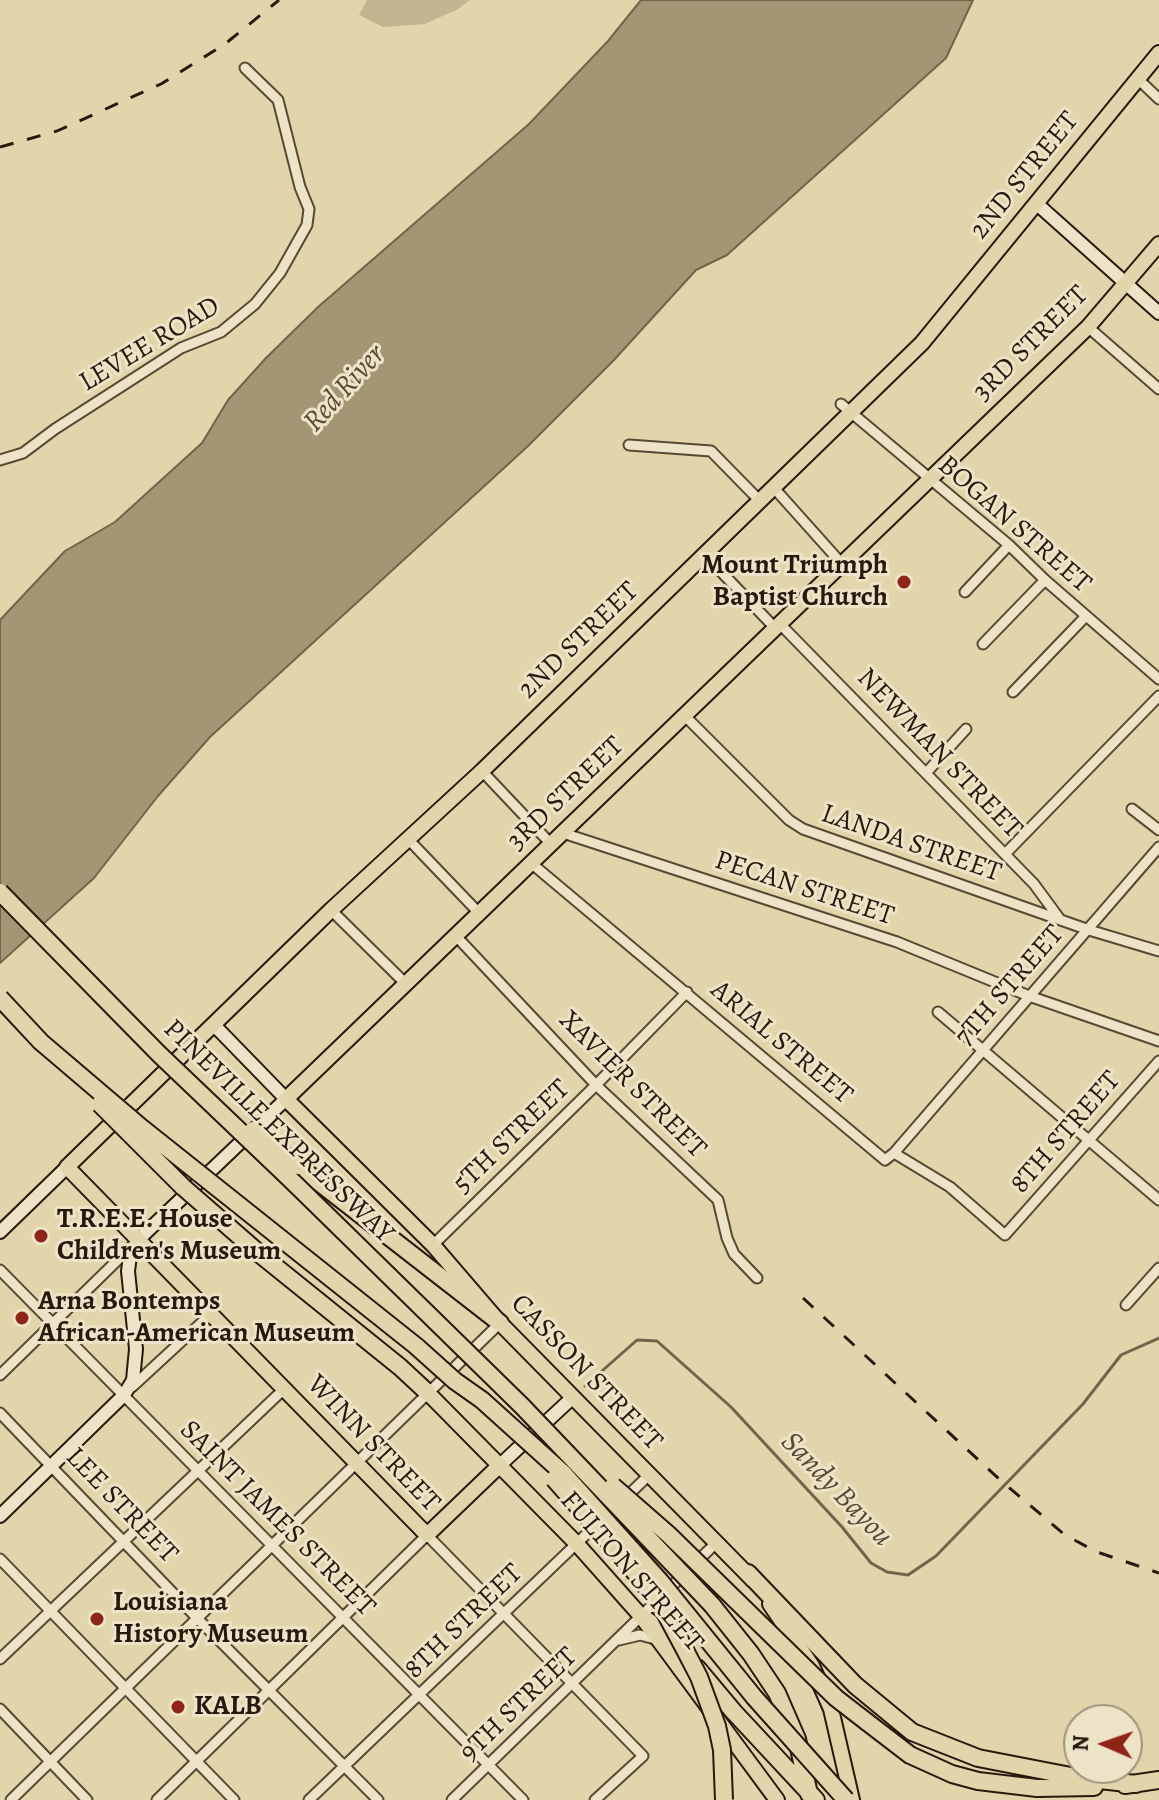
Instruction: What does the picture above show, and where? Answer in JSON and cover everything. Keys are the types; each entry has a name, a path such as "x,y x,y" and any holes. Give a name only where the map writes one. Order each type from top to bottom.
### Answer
{"highway":[{"name":"PINEVILLE EXPRESSWAY","path":"0,892 159,1054 522,1406"},
{"path":"0,998 173,1178 428,1393"},
{"path":"41,1042 224,1195 482,1400 564,1474 597,1508 754,1697 849,1800"},
{"path":"159,1054 500,1323"},
{"path":"522,1406 668,1534 836,1698 893,1744 928,1765 978,1781 1037,1788 1136,1784"},
{"path":"522,1406 691,1582 751,1654 777,1693 797,1739 813,1800"},
{"path":"524,1440 662,1607 699,1677 717,1726 722,1750 724,1800"},
{"path":"748,1573 855,1685 912,1732 978,1758 1063,1775"},
{"path":"641,1616 675,1641 813,1800"}],"main road":[{"name":"2ND STREET","path":"0,1232 331,910 482,771 774,488 845,408 922,343 1159,53"},
{"path":"1036,203 1159,313"},
{"name":"3RD STREET","path":"138,1240 1088,327 1159,244"},
{"name":"CASSON STREET","path":"214,1025 433,1245 500,1323 748,1573 812,1666 831,1709 849,1800"},
{"name":"WINN STREET","path":"67,1167 427,1535"},
{"path":"0,1516 124,1395 133,1380 136,1368 128,1271 130,1256 138,1240"},
{"name":"FULTON STREET","path":"428,1393 577,1544 641,1616 777,1800"},
{"path":"427,1535 573,1397"}],"street":[{"name":"LEVEE ROAD","path":"0,460 23,453 181,348 221,332 255,304 280,273 307,225 309,209 300,187 278,100 245,68"},
{"path":"1138,79 1159,99"},
{"path":"1088,327 1159,389"},
{"name":"BOGAN STREET","path":"845,408 1009,545 1159,679"},
{"path":"629,445 711,451 760,501"},
{"path":"774,488 842,564"},
{"path":"965,592 1009,545"},
{"name":"NEWMAN STREET","path":"705,555 927,772 1034,884 1059,919"},
{"path":"983,644 1045,580"},
{"path":"1013,692 1086,616"},
{"path":"1005,854 1159,696"},
{"name":"LANDA STREET","path":"685,716 789,820 803,829 1089,930 1159,951"},
{"path":"927,772 966,729"},
{"path":"482,771 557,839"},
{"path":"1132,809 1159,830"},
{"path":"408,839 478,912"},
{"name":"PECAN STREET","path":"557,839 897,942 1029,996 1159,1041"},
{"name":"7TH STREET","path":"894,1153 1159,847"},
{"name":"ARIAL STREET","path":"531,863 885,1160 894,1153 950,1187 1005,1235"},
{"path":"331,910 405,983"},
{"name":"XAVIER STREET","path":"455,935 596,1085 718,1200 734,1254 757,1278"},
{"name":"5TH STREET","path":"433,1245 687,992"},
{"path":"938,1012 1159,1200"},
{"name":"8TH STREET","path":"1005,1235 1159,1061"},
{"name":"3RD STREET","path":"0,1375 138,1240"},
{"path":"1126,1305 1159,1268"},
{"name":"SAINT JAMES STREET","path":"0,1270 523,1800"},
{"path":"124,1395 211,1314"},
{"path":"11,1800 500,1323"},
{"path":"0,1659 284,1389"},
{"name":"LEE STREET","path":"0,1413 378,1800"},
{"name":"8TH STREET","path":"309,1800 649,1475"},
{"path":"157,1800 427,1535"},
{"name":"WINN STREET","path":"427,1535 643,1756 595,1800"},
{"name":"9TH STREET","path":"452,1800 716,1543"},
{"path":"0,1559 234,1800"},
{"name":"9TH STREET","path":"616,1641 640,1635 658,1640"},
{"path":"0,1709 87,1800"}],"shaded area":[{"path":"367,0 470,0 425,24 383,27 359,15"}],"water":[{"name":"Red River","path":"641,0 973,0 946,58 727,255 696,270 614,360 527,447 210,737 158,796 94,878 0,963 0,620 65,551 115,522 202,443 228,400 266,358 318,307 529,124 608,41"}],"waterway":[{"name":"Sandy Bayou","path":"585,1386 637,1340 657,1341 731,1407 842,1527 871,1563 887,1572 908,1575 936,1556 1083,1404 1121,1355 1159,1338"}],"railway":[{"path":"0,147 57,131 161,84 225,44 279,0"},
{"path":"803,1298 999,1479 1065,1535 1097,1552 1159,1573"}],"place":[{"name":"Mount Triumph Baptist Church","path":"904,582"},
{"name":"T.R.E.E. House Children's Museum","path":"41,1236"},
{"name":"Arna Bontemps African-American Museum","path":"22,1318"},
{"name":"Louisiana History Museum","path":"97,1619"},
{"name":"KALB","path":"178,1707"}]}
